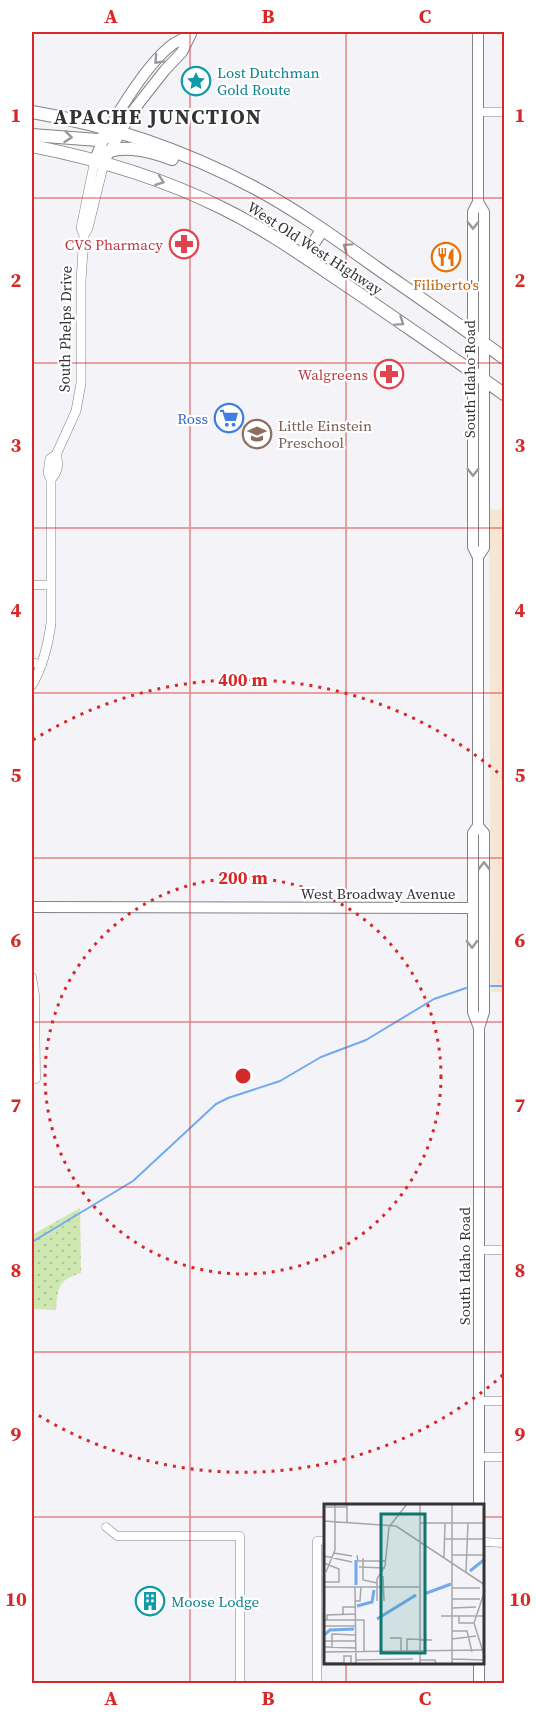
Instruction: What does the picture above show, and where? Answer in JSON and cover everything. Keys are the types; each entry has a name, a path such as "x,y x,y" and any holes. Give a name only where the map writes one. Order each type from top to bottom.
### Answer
{"main road":[{"name":"South Idaho Road","path":"478,32 478,202 473,212 473,335 478,376 473,547 478,557 478,826 473,833 472,908 478,985"},
{"path":"100,161 111,133 149,70 174,44 192,33"},
{"path":"32,112 111,133"},
{"path":"32,135 111,133"},
{"path":"111,133 111,150"},
{"name":"West Old West Highway","path":"111,133 181,154 255,188 322,230 504,358"},
{"name":"West Old West Highway","path":"32,146 100,161 165,183 222,208 305,256 504,394"},
{"path":"100,161 104,153 111,150 127,149 162,155 246,188 255,188"},
{"name":"South Idaho Road","path":"478,202 484,212 484,343 478,376"},
{"path":"305,256 322,230"},
{"name":"South Idaho Road","path":"478,826 484,833 478,985 473,1011 479,1028 479,1504"},
{"name":"West Broadway Avenue","path":"32,907 472,908"},
{"path":"479,1664 479,1683"}],"street":[{"path":"478,112 504,112"},
{"name":"South Phelps Drive","path":"32,685 42,665 51,623 51,479 48,473 50,459 56,455 76,411 80,394 84,235 88,228 100,161"},
{"path":"32,585 50,585"},
{"path":"32,662 42,665"},
{"path":"32,977 35,995 36,1079"},
{"path":"479,1250 504,1250"},
{"path":"479,1401 504,1401"},
{"path":"479,1457 504,1457"},
{"path":"106,1527 117,1536 240,1536 240,1683"},
{"path":"317,1683 322,1620 322,1541"},
{"path":"485,1542 504,1543"}],"shaded area":[{"path":"489,509 504,510 504,992 491,992"}],"green space":[{"path":"80,1208 81,1273 68,1278 61,1285 56,1310 32,1309 32,1235"}],"waterway":[{"path":"491,986 504,986"},
{"path":"32,1242 133,1181 216,1104 280,1081 321,1057 366,1040 434,999 466,988"}],"place":[{"name":"Lost Dutchman Gold Route","path":"196,81"},
{"name":"CVS Pharmacy","path":"184,244"},
{"name":"Filiberto's","path":"446,257"},
{"name":"Walgreens","path":"389,374"},
{"name":"Ross","path":"229,418"},
{"name":"Little Einstein Preschool","path":"257,434"},
{"name":"Moose Lodge","path":"150,1601"}],"district":[{"name":"APACHE JUNCTION","path":"158,116"}]}
